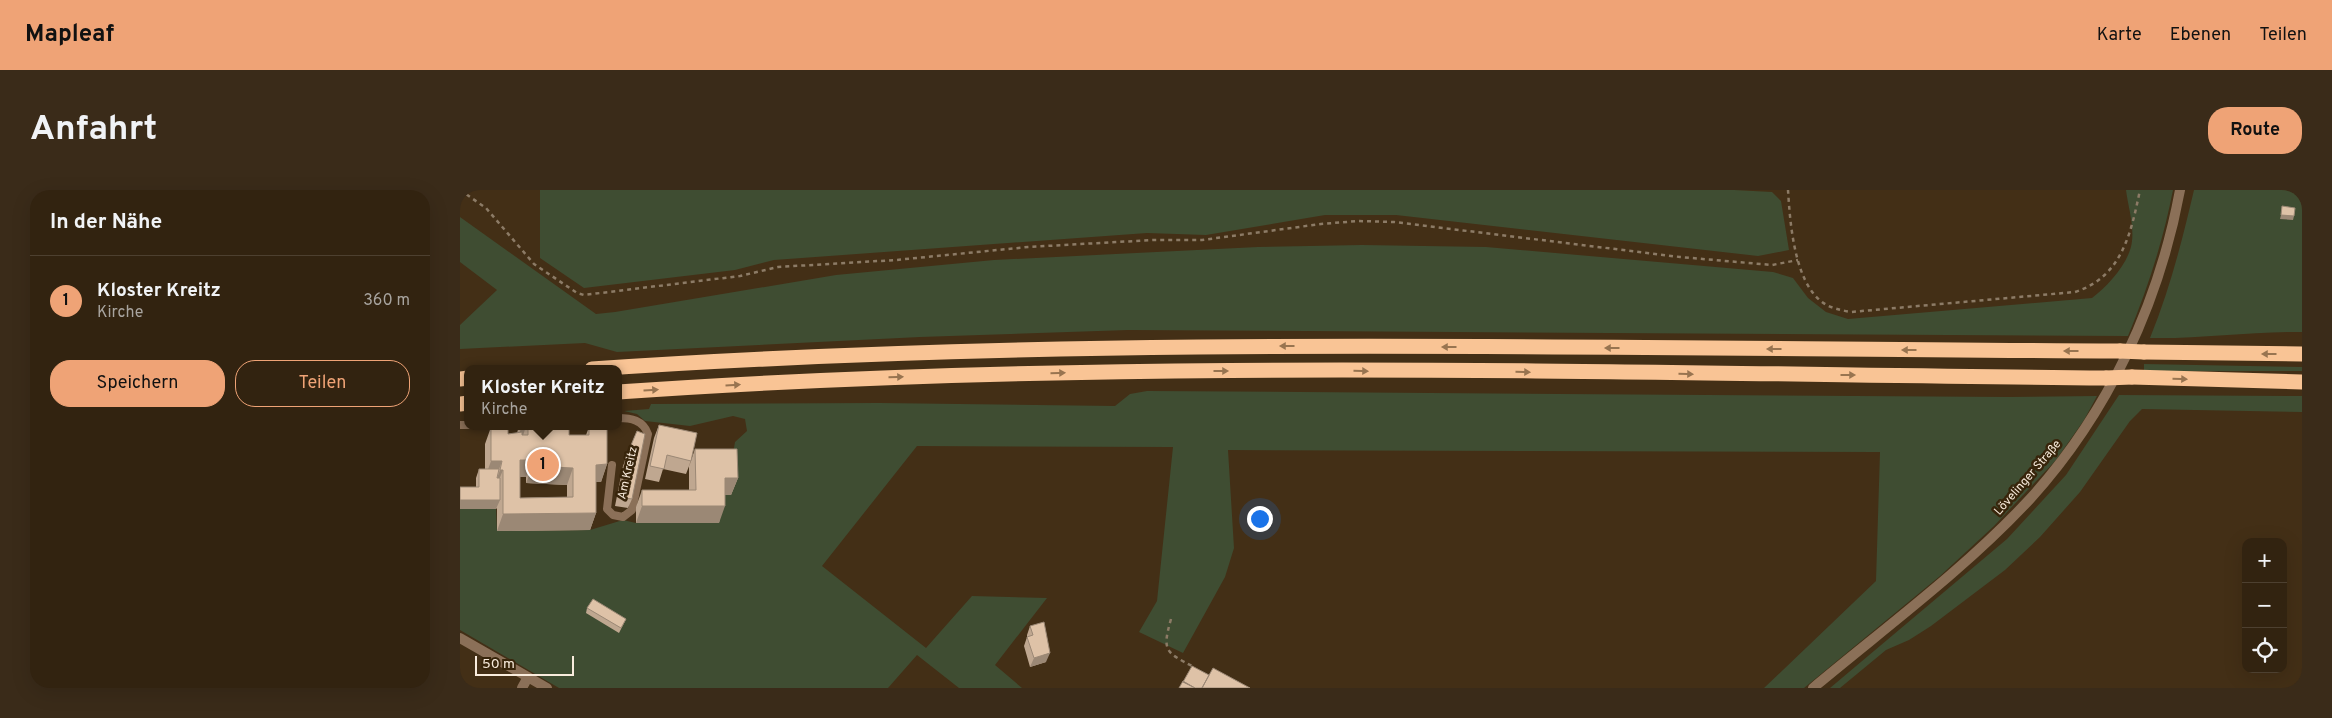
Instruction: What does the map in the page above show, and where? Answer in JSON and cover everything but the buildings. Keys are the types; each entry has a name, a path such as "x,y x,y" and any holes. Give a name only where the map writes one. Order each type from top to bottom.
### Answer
{"highway":[{"path":"622,367 810,356 1144,347 2120,351 2302,354"},
{"path":"622,392 812,380 1312,370 2132,377 2302,382"}],"street":[{"name":"Lövelinger Straße","path":"1813,688 1946,577 2000,528 2035,493 2078,440 2098,408 2136,335 2153,293 2168,244 2180,190"},
{"path":"460,638 546,688"},
{"path":"522,688 528,677"}],"lane":[{"name":"Am Kreitz","path":"612,465 607,506 609,511 620,517 632,510 648,432 638,421 622,419"},
{"path":"635,499 644,498"}],"path":[{"path":"460,190 486,208 534,264 577,293 584,295 740,276 778,267 896,260 1028,247 1153,240 1202,240 1358,221 1394,222 1680,257 1772,265 1798,260"},
{"path":"1788,190 1790,217 1798,260 1804,279 1822,302 1836,309 1851,312 2075,292 2089,287 2100,280 2116,260 2127,239 2140,190"},
{"path":"1171,619 1165,640 1167,649 1175,657 1200,670"}],"green space":[{"path":"540,190 1734,190 1772,192 1781,201 1789,250 1758,256 1396,215 1325,215 1206,235 1147,233 774,260 735,270 584,288 540,258"},
{"path":"2126,190 2173,190 2165,228 2154,264 2128,336 1128,330 920,337 617,352 585,343 460,349 460,325 497,290 460,262 460,217 596,314 836,275 994,260 1258,247 1362,245 1486,247 1773,272 1793,278 1808,298 1826,312 1848,319 2092,298 2117,273 2130,249 2132,229"},
{"path":"2194,190 2302,190 2302,332 2150,338 2175,265"},
{"path":"2144,364 2302,367 2302,371 2144,371"},
{"path":"1147,391 2097,396 2084,420 2056,460 1994,526 1940,576 1804,688 1764,688 1876,581 1880,452 1228,450 1234,548 1225,577 1183,653 1139,632 1157,601 1173,447 917,446 822,566 926,648 972,596 1047,598 995,665 1022,688 959,688 917,655 888,688 559,688 460,630 460,509 496,509 497,531 590,530 623,520 636,523 731,466 735,442 747,431 745,419 733,416 690,426 645,421 637,414 624,411 649,409 651,404 879,403 1115,406 1130,394"},
{"path":"2119,395 2302,396 2302,412 2142,409 2130,421 2080,492 2040,537 2005,570 1931,626 1909,640 1886,650 1840,688 1830,688 2007,539 2066,475"}],"place":[{"name":"Kloster Kreitz","path":"543,465"}]}
